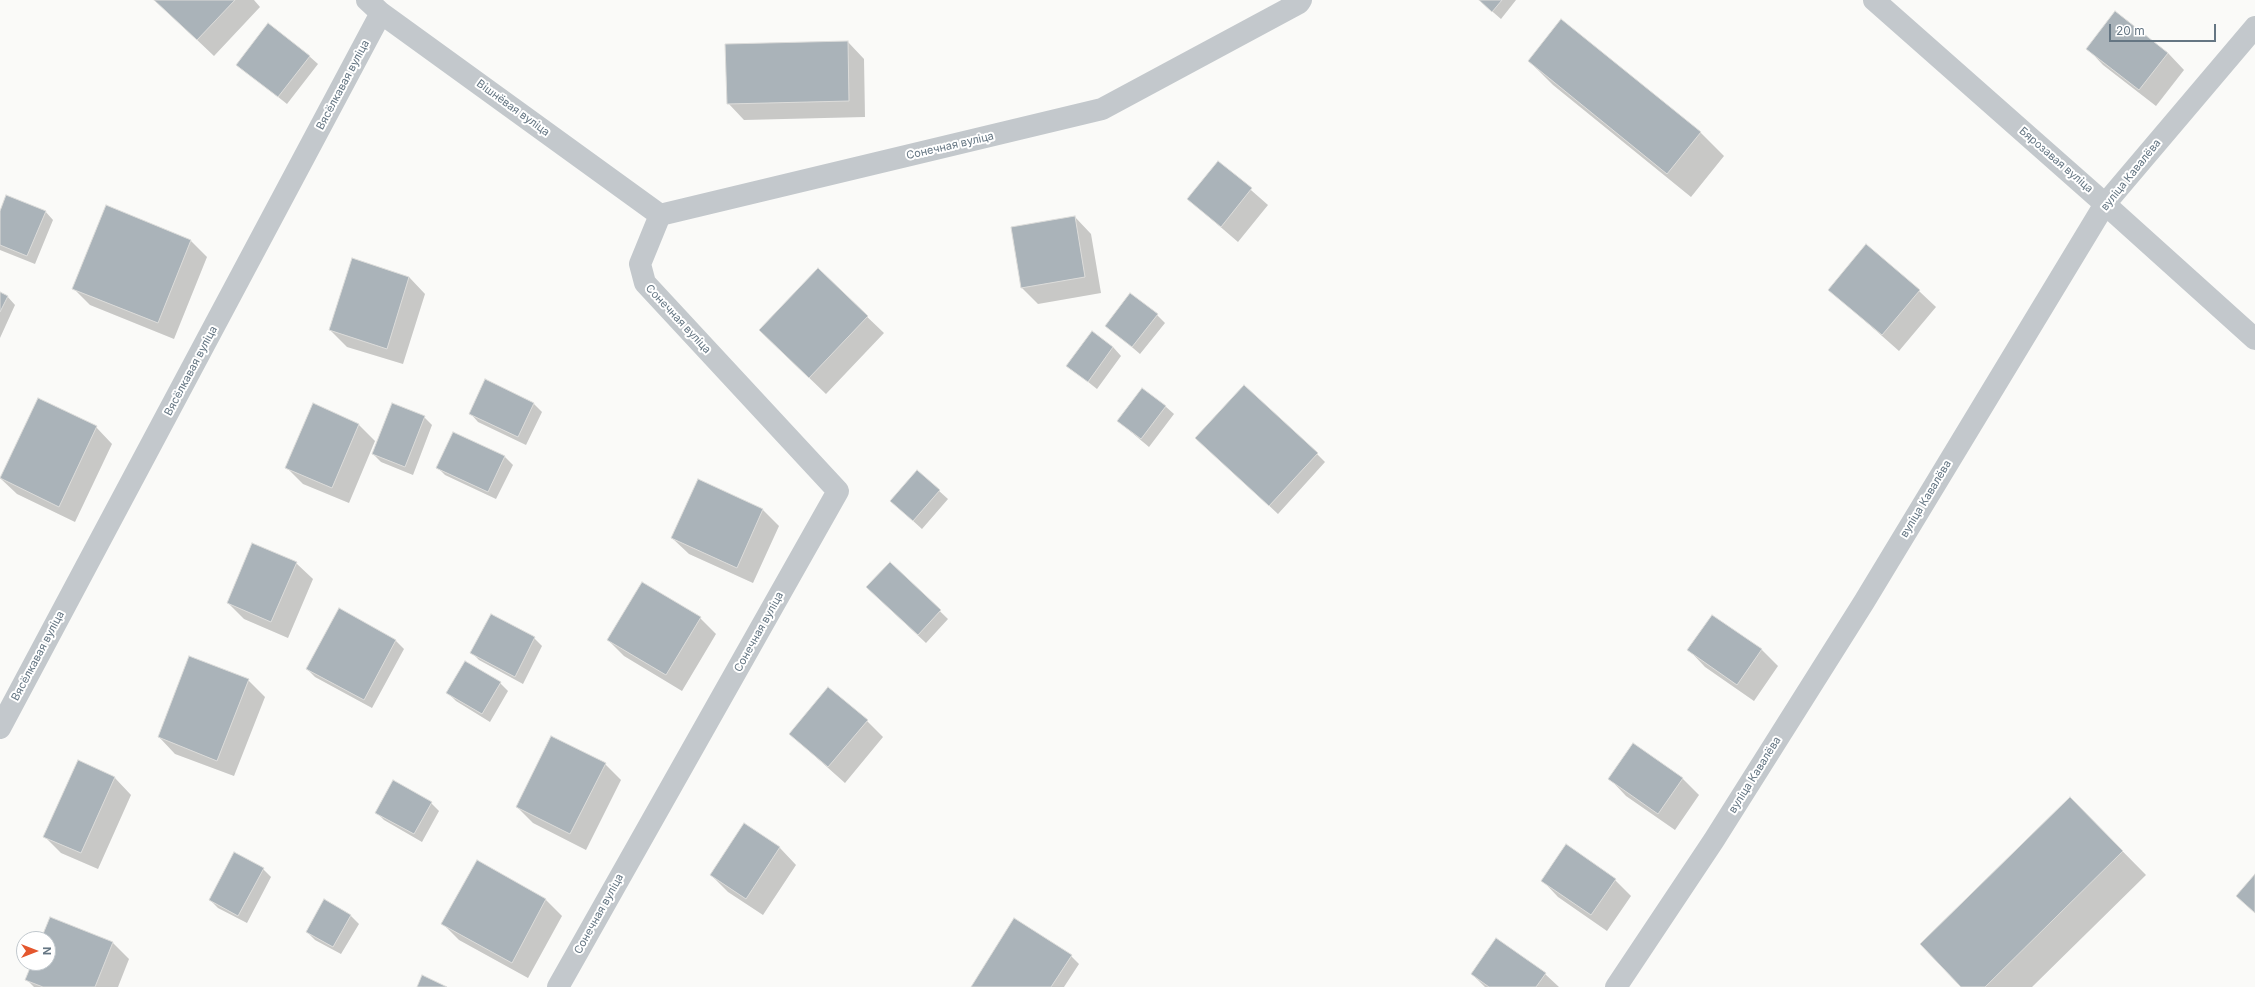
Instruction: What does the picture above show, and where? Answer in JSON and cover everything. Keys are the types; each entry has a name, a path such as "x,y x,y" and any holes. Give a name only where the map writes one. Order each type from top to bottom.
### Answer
{"street":[{"name":"Сонечная вуліца","path":"558,987 838,491 645,283 640,264 660,215 1102,109 1299,3 1301,0"},
{"name":"Бярозавая вуліца","path":"1874,0 2255,339"},
{"name":"Вішнёвая вуліца","path":"374,6 660,215"},
{"name":"Вясёлкавая вуліца","path":"0,728 374,6"},
{"name":"вуліца Кавалёва","path":"1616,987 1714,840 1864,602 2105,204 2255,27"}],"building":[{"path":"154,0 235,0 197,40"},
{"path":"1479,0 1502,0 1492,12"},
{"path":"2115,11 2168,53 2139,90 2086,49"},
{"path":"1561,19 1701,132 1667,174 1528,61"},
{"path":"268,23 310,56 278,97 236,65"},
{"path":"848,41 849,101 727,104 725,44"},
{"path":"1218,161 1252,188 1221,227 1187,199"},
{"path":"6,195 46,211 27,256 0,245 0,211"},
{"path":"106,205 191,240 158,323 72,289"},
{"path":"1075,216 1085,277 1021,288 1011,227"},
{"path":"1866,244 1920,290 1882,335 1828,290"},
{"path":"352,258 409,277 387,349 329,330"},
{"path":"818,268 868,316 809,378 759,330"},
{"path":"0,292 8,296 0,312"},
{"path":"1130,293 1158,314 1132,347 1105,326"},
{"path":"1092,331 1113,347 1088,382 1066,366"},
{"path":"485,379 534,403 518,437 469,414"},
{"path":"1244,385 1318,453 1269,506 1195,438"},
{"path":"1142,388 1166,406 1141,439 1117,421"},
{"path":"38,398 97,426 59,507 0,478"},
{"path":"313,403 359,424 332,488 285,468"},
{"path":"392,403 425,416 405,467 372,454"},
{"path":"453,432 505,456 488,492 436,468"},
{"path":"917,470 940,490 913,521 890,501"},
{"path":"698,479 763,509 737,568 671,538"},
{"path":"252,543 297,562 271,622 227,603"},
{"path":"890,562 941,610 918,635 866,587"},
{"path":"642,582 701,617 666,675 607,640"},
{"path":"339,608 396,640 364,700 306,669"},
{"path":"491,614 535,637 515,677 470,653"},
{"path":"1712,615 1762,649 1737,685 1687,650"},
{"path":"189,656 249,679 217,761 158,737"},
{"path":"465,661 501,682 482,714 446,693"},
{"path":"828,687 868,720 828,767 789,734"},
{"path":"551,736 606,763 570,834 516,807"},
{"path":"1633,743 1683,778 1658,814 1608,779"},
{"path":"78,760 115,777 81,853 43,837"},
{"path":"393,780 432,802 414,834 375,813"},
{"path":"2070,797 2123,851 1985,987 1961,987 1920,944"},
{"path":"744,823 780,847 746,899 710,875"},
{"path":"1566,844 1616,879 1591,915 1541,881"},
{"path":"234,852 264,868 238,916 209,900"},
{"path":"477,860 546,899 512,963 441,924"},
{"path":"2255,874 2255,913 2236,896"},
{"path":"324,899 351,915 333,947 306,932"},
{"path":"50,917 113,942 95,987 43,987 25,980 29,971 56,971 56,931 44,931"},
{"path":"1014,918 1072,955 1051,987 971,987"},
{"path":"1496,938 1546,973 1536,987 1489,987 1471,974"},
{"path":"422,975 447,987 417,987"}]}
